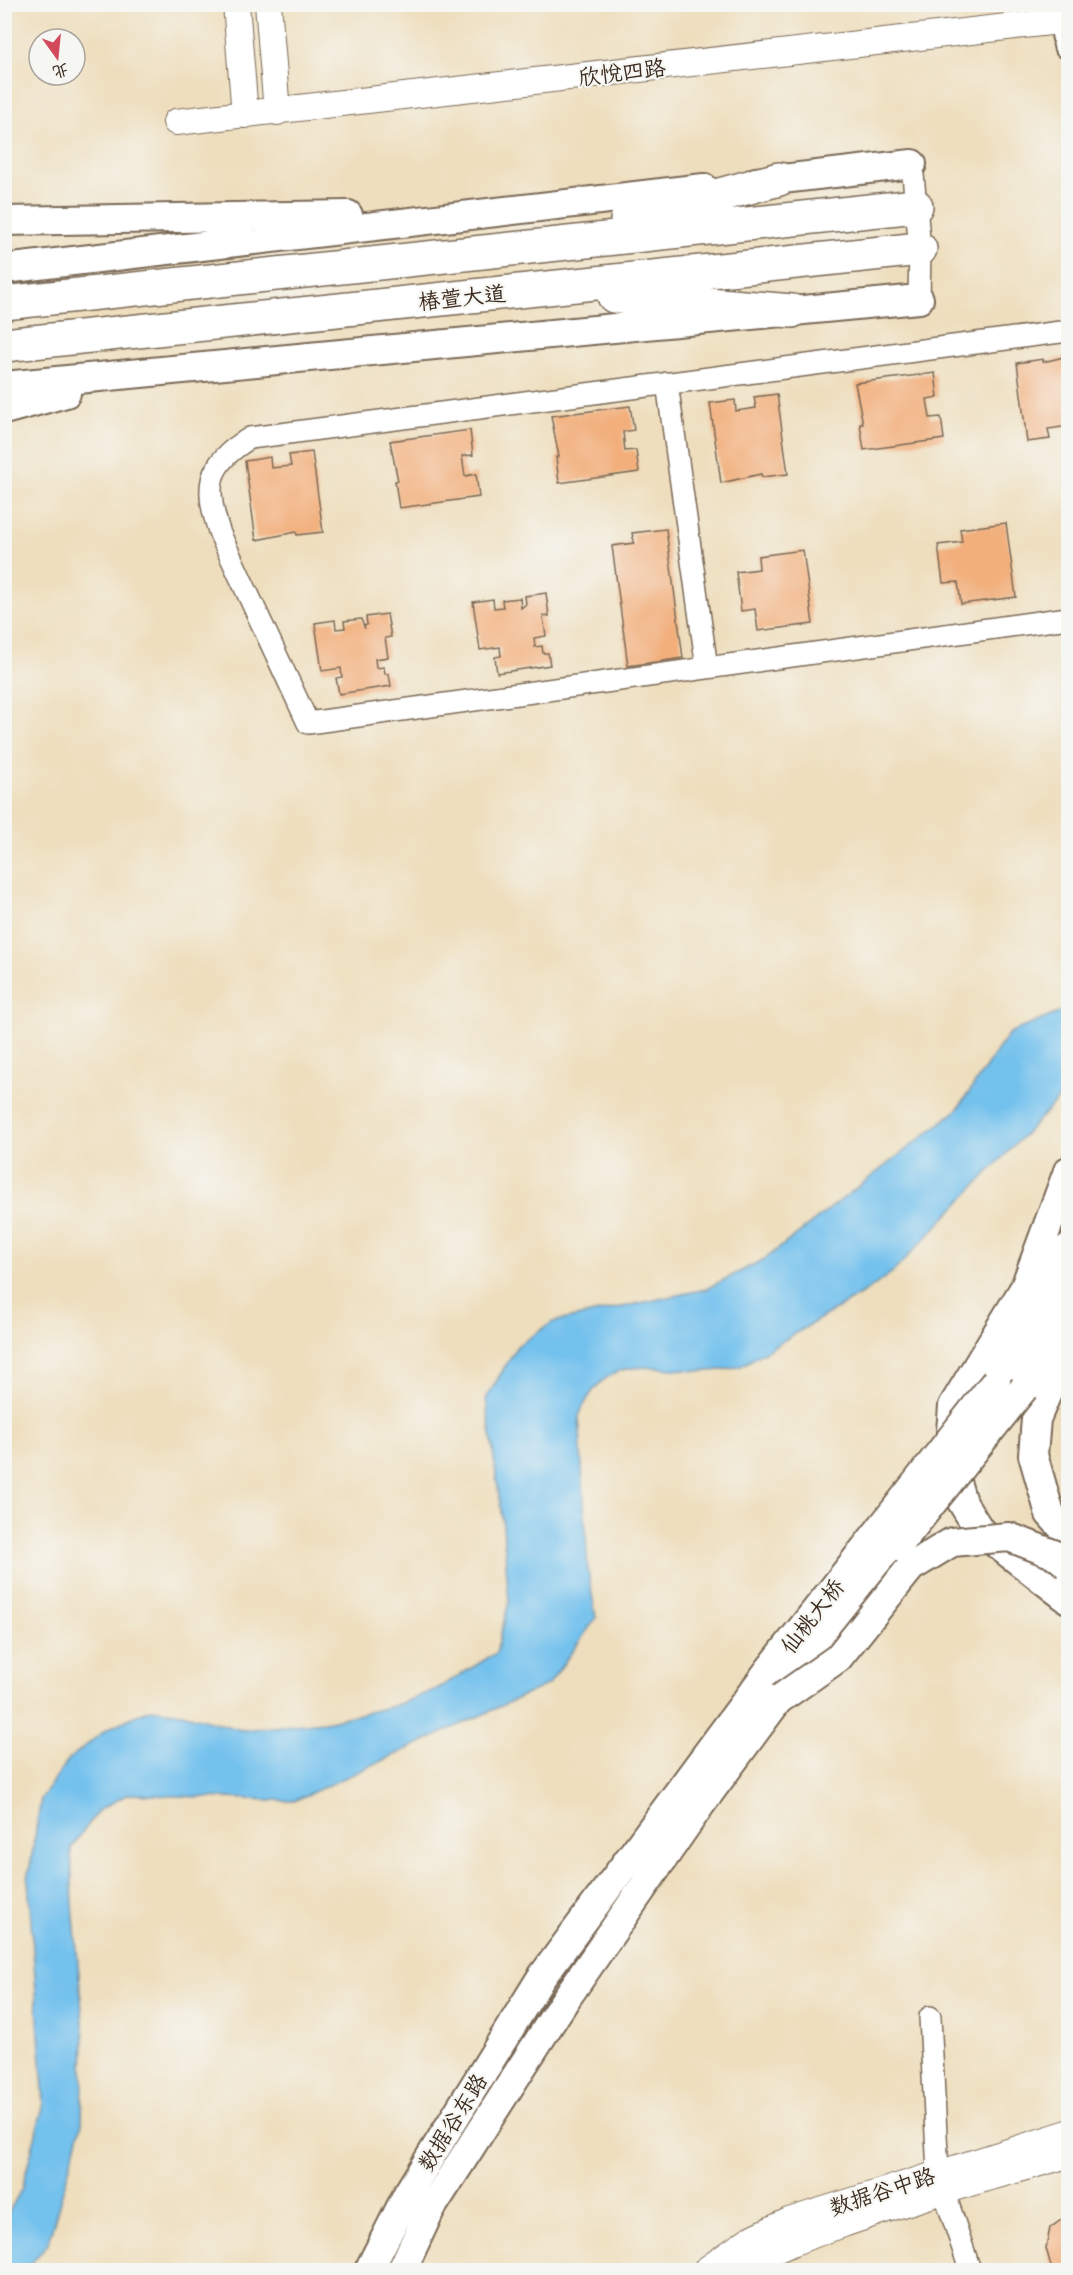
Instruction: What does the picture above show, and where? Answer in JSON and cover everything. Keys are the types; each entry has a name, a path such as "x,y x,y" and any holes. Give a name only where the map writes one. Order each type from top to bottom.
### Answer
{"highway":[{"path":"528,247 779,179"},
{"name":"椿萱大道","path":"4,303 916,206"},
{"name":"椿萱大道","path":"4,345 920,249"},
{"path":"534,290 792,310"}],"main road":[{"path":"4,269 912,164"},
{"path":"4,201 128,217"},
{"path":"4,220 470,215"},
{"path":"4,386 919,299"},
{"path":"4,410 134,373"},
{"path":"1068,1171 1025,1287 953,1406 949,1458 962,1502 980,1531 1068,1599"},
{"name":"仙桃大桥","path":"541,1978 766,1674 1014,1357 1061,1270 1068,1248"},
{"name":"仙桃大桥","path":"565,2000 701,1804 819,1645 1024,1388 1068,1307"},
{"path":"1068,1357 1050,1386 1036,1419 1033,1455 1050,1514 1068,1534"},
{"path":"781,1698 838,1658 911,1567 952,1542 1009,1537 1056,1555 1068,1564"},
{"name":"数据谷东路","path":"369,2271 408,2193 541,1978"},
{"name":"数据谷东路","path":"402,2271 430,2210 565,2000"}],"street":[{"path":"236,4 245,115"},
{"path":"268,4 277,112"},
{"name":"欣悦四路","path":"176,122 1065,23"},
{"path":"912,164 920,249 919,299"},
{"path":"1068,331 250,438 230,450 216,468 210,489 213,512 220,534 308,723 1068,618"},
{"path":"667,383 706,668"},
{"path":"930,2018 940,2181 970,2271"},
{"name":"数据谷中路","path":"742,2271 759,2259 798,2240 940,2181 1068,2133"},
{"name":"数据谷中路","path":"706,2271 749,2240 789,2221 940,2181 1068,2155"}],"water":[{"path":"1068,1009 1068,1089 894,1271 868,1290 741,1366 693,1371 648,1367 628,1369 609,1376 593,1391 579,1416 588,1570 596,1618 549,1684 294,1801 128,1794 99,1810 71,1848 73,1905 84,2034 82,2123 48,2243 26,2270 5,2270 5,2219 22,2188 44,2103 28,1879 41,1799 69,1759 107,1729 150,1709 182,1713 242,1730 325,1722 394,1706 437,1689 496,1653 509,1602 503,1526 486,1399 517,1346 553,1322 706,1289 765,1259 957,1110 1009,1033"}],"building":[{"path":"1068,356 1068,426 1048,429 1050,439 1027,442 1017,363 1043,359 1043,362"},
{"path":"935,373 938,397 927,399 930,418 941,417 944,439 864,450 860,424 863,424 855,383"},
{"path":"777,394 788,474 762,477 761,474 721,483 710,403 735,400 736,411 756,408 754,397"},
{"path":"630,406 634,430 623,432 625,451 636,450 639,472 559,483 556,457 559,457 551,416"},
{"path":"470,430 473,455 462,456 465,476 476,474 479,497 399,508 395,481 398,481 390,441"},
{"path":"312,452 323,532 297,535 296,532 256,540 245,461 270,457 271,468 291,466 289,455"},
{"path":"1006,523 1016,597 961,604 958,582 943,583 938,545 962,542 960,529"},
{"path":"666,529 683,658 628,666 612,546 634,543 632,533"},
{"path":"803,550 813,624 758,631 755,609 741,611 736,572 759,569 758,556"},
{"path":"546,593 549,616 543,616 546,636 534,638 535,647 542,646 543,653 548,653 550,665 497,673 495,657 501,656 500,647 480,650 473,602 493,599 494,608 503,607 502,600 520,598 521,608 526,604 525,596"},
{"path":"387,614 391,637 385,638 388,657 375,659 376,668 384,667 385,674 389,674 391,686 339,694 336,678 342,677 341,668 322,671 315,623 335,620 336,629 345,628 344,621 361,619 365,629 366,617"},
{"path":"1068,2215 1068,2270 1052,2270 1046,2248 1050,2228"}]}
